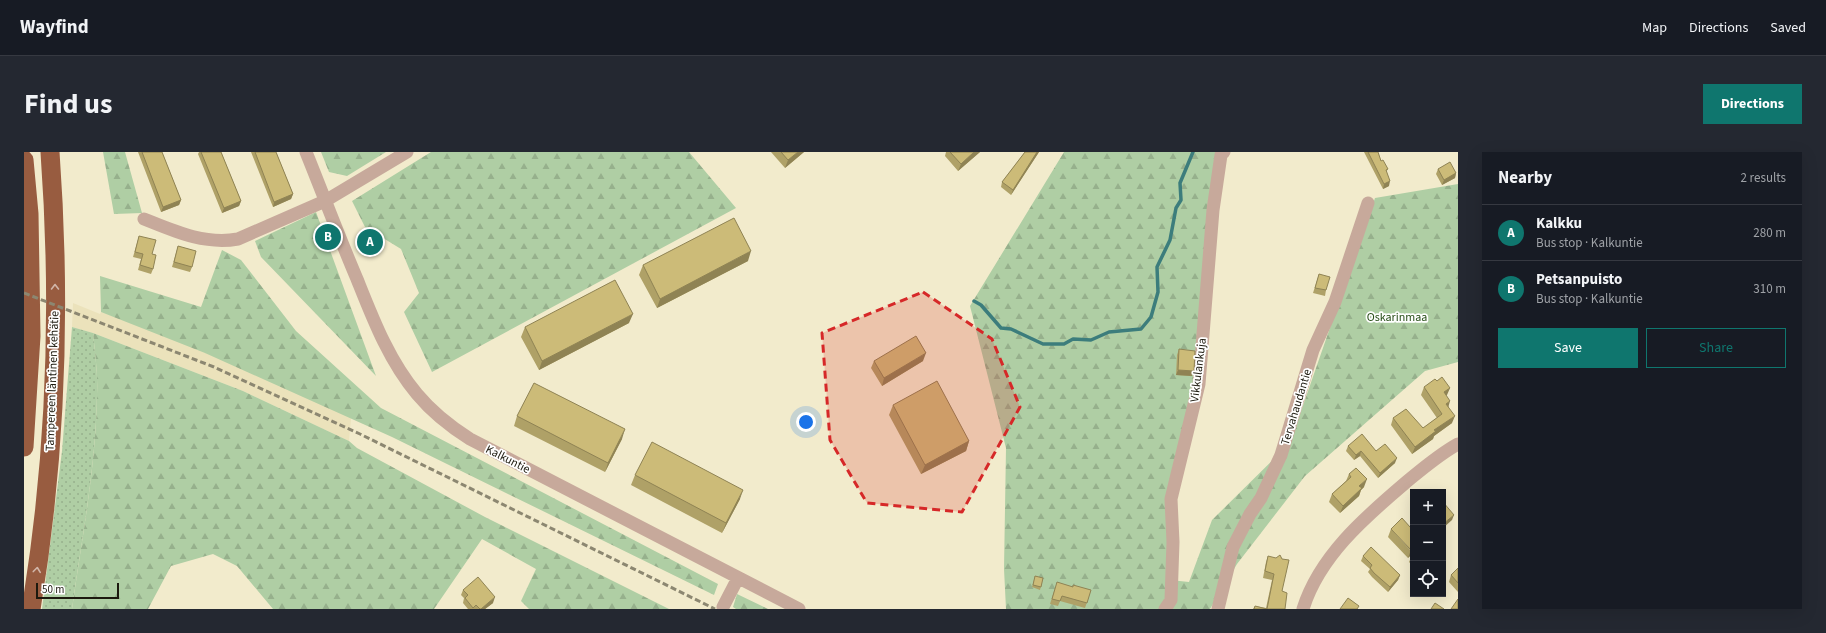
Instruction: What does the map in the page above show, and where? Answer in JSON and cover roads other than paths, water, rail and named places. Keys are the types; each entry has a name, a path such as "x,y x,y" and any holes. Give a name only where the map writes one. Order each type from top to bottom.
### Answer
{"highway":[{"name":"Tampereen läntinen kehätie","path":"31,609 50,460 53,377 54,213 50,152"},
{"name":"Tampereen läntinen kehätie","path":"24,160 29,214 31,336 24,447"}],"street":[{"name":"Kalkuntie","path":"306,152 372,316 396,365 418,396 443,419 470,440 799,609"},
{"path":"144,219 178,232 211,241 238,239 325,201 407,152"},
{"name":"Vikkulankuja","path":"1165,609 1171,600 1173,542 1171,499 1199,384 1213,210 1221,155 1224,152"},
{"name":"Tervahaudantie","path":"1218,609 1233,547 1250,514 1261,498 1281,455 1313,350 1335,302 1368,203"},
{"path":"1303,609 1307,596 1318,575 1349,535 1429,463 1458,444"},
{"path":"723,607 738,578"}],"waterway":[{"path":"974,301 981,305 1001,328 1011,329 1043,344 1064,344 1073,339 1091,340 1109,332 1141,329 1151,317 1158,292 1157,267 1170,240 1176,208 1181,200 1180,183 1193,152"}],"railway":[{"path":"24,293 214,367 360,434 715,609"}],"place":[{"name":"Petsanpuisto","path":"328,237"},
{"name":"Kalkku","path":"370,242"}],"park label":[{"name":"Oskarinmaa","path":"1397,317"}]}
